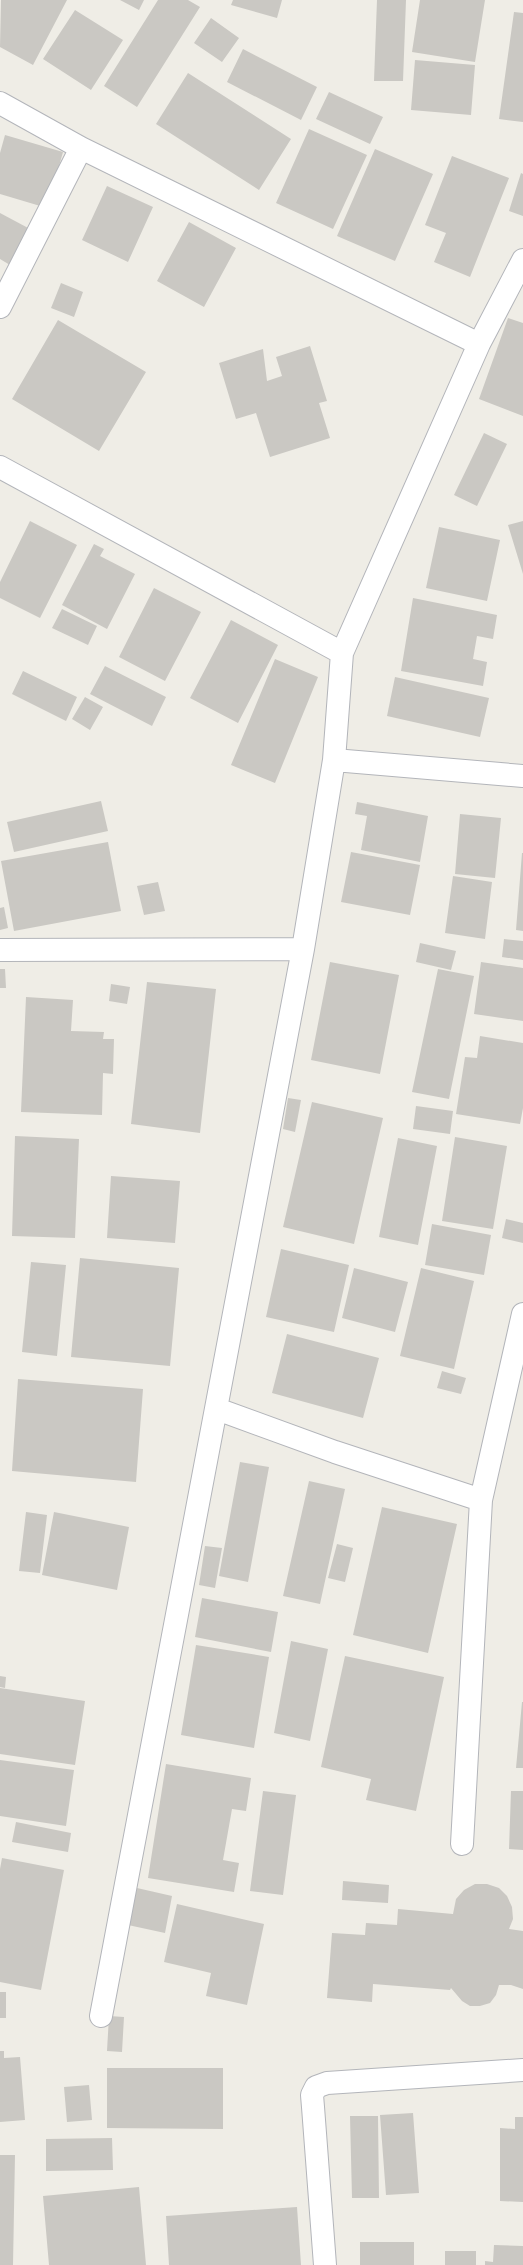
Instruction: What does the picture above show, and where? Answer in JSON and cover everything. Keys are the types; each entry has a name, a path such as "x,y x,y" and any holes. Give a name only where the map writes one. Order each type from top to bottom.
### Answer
{"street":[{"path":"0,103 81,148 479,344"},
{"path":"0,307 81,148"},
{"path":"100,2016 217,1409 303,949 334,760 342,654 479,344 523,260"},
{"path":"0,467 342,654"},
{"path":"334,760 523,776"},
{"path":"0,950 303,949"},
{"path":"462,1844 481,1500 517,1371 523,1314"},
{"path":"217,1409 335,1452 481,1500"},
{"path":"325,2265 312,2095 316,2087 327,2084 523,2070"}],"building":[{"path":"1,0 67,0 33,65 0,47"},
{"path":"120,0 144,0 139,10"},
{"path":"158,0 188,0 200,7 137,107 104,86"},
{"path":"233,0 282,0 277,18 231,5"},
{"path":"377,0 406,0 403,81 374,81"},
{"path":"420,0 485,0 475,62 412,52"},
{"path":"75,10 123,40 91,90 43,59"},
{"path":"514,12 523,13 523,122 499,119"},
{"path":"211,18 239,38 222,62 194,43"},
{"path":"243,49 317,87 301,120 227,82"},
{"path":"415,60 475,65 471,115 411,110"},
{"path":"188,73 291,139 259,190 156,124"},
{"path":"329,92 383,117 370,144 316,119"},
{"path":"309,129 367,155 333,229 276,203"},
{"path":"5,135 63,152 47,208 0,194 0,153"},
{"path":"375,149 433,174 395,261 337,236"},
{"path":"452,156 509,178 470,277 434,262 446,233 425,225"},
{"path":"521,173 523,174 523,216 509,211"},
{"path":"107,186 153,207 128,262 82,240"},
{"path":"0,213 30,229 10,265 0,259"},
{"path":"189,222 236,248 204,307 157,281"},
{"path":"61,283 83,292 74,317 51,308"},
{"path":"508,318 523,323 523,416 479,399"},
{"path":"58,320 146,372 99,451 12,399"},
{"path":"310,346 327,401 319,403 330,438 270,457 256,413 236,419 219,363 263,349 267,381 282,376 276,357"},
{"path":"484,433 507,444 477,506 454,495"},
{"path":"30,521 77,545 40,618 0,598 0,582"},
{"path":"523,521 523,574 508,525"},
{"path":"439,527 500,540 487,601 426,588"},
{"path":"94,544 104,549 100,556 135,574 107,629 62,605"},
{"path":"154,588 201,612 165,681 119,657"},
{"path":"413,598 497,615 493,639 477,636 473,659 487,662 483,686 401,671"},
{"path":"62,609 97,626 88,645 52,628"},
{"path":"231,620 278,645 238,723 190,698"},
{"path":"275,659 318,677 275,783 231,765"},
{"path":"105,666 166,697 152,726 90,694"},
{"path":"23,671 77,697 66,721 12,694"},
{"path":"395,677 489,698 480,737 387,716"},
{"path":"85,697 103,707 90,730 72,719"},
{"path":"101,801 108,831 14,852 7,822"},
{"path":"357,802 428,816 420,862 361,850 367,816 355,814"},
{"path":"460,814 501,818 495,878 455,874"},
{"path":"108,842 121,911 14,931 1,861"},
{"path":"351,852 420,865 410,915 341,902"},
{"path":"523,853 523,931 516,930"},
{"path":"453,876 492,882 485,939 445,933"},
{"path":"158,882 165,911 144,915 137,886"},
{"path":"4,907 8,928 0,930 0,908"},
{"path":"504,939 523,941 523,960 502,957"},
{"path":"420,943 456,951 451,970 416,962"},
{"path":"330,962 399,975 380,1074 311,1060"},
{"path":"481,962 523,968 523,1021 474,1014"},
{"path":"0,969 5,969 6,988 0,988"},
{"path":"438,969 474,976 449,1099 412,1092"},
{"path":"147,982 216,989 200,1133 131,1124"},
{"path":"111,984 130,987 127,1004 109,1001"},
{"path":"26,997 73,1000 71,1031 104,1032 103,1039 114,1039 113,1074 103,1073 102,1115 21,1112"},
{"path":"480,1036 523,1043 523,1108 520,1124 456,1114 465,1057 477,1058"},
{"path":"288,1098 301,1100 295,1132 283,1129"},
{"path":"312,1102 383,1118 354,1244 283,1227"},
{"path":"416,1106 453,1111 450,1134 413,1129"},
{"path":"15,1136 79,1139 75,1238 12,1236"},
{"path":"455,1137 507,1146 493,1229 442,1221"},
{"path":"398,1138 437,1146 418,1245 379,1237"},
{"path":"111,1176 180,1181 175,1243 107,1238"},
{"path":"506,1219 523,1223 523,1243 502,1238"},
{"path":"432,1224 491,1235 484,1275 425,1265"},
{"path":"281,1249 349,1265 334,1332 266,1317"},
{"path":"80,1258 179,1268 170,1366 71,1357"},
{"path":"31,1262 66,1265 57,1356 22,1352"},
{"path":"354,1268 408,1282 395,1332 342,1318"},
{"path":"421,1268 474,1281 454,1369 400,1356"},
{"path":"287,1334 379,1358 363,1418 272,1393"},
{"path":"442,1371 466,1378 461,1394 437,1388"},
{"path":"18,1379 143,1389 136,1482 12,1471"},
{"path":"240,1462 269,1467 248,1582 219,1576"},
{"path":"309,1481 345,1489 320,1604 283,1596"},
{"path":"382,1507 457,1524 428,1653 353,1635"},
{"path":"26,1512 47,1515 40,1573 19,1571"},
{"path":"54,1512 129,1527 117,1590 42,1575"},
{"path":"337,1544 353,1548 345,1582 328,1578"},
{"path":"205,1546 222,1548 215,1588 199,1585"},
{"path":"202,1598 278,1612 271,1652 195,1637"},
{"path":"291,1641 328,1649 310,1741 274,1733"},
{"path":"196,1645 269,1657 254,1748 181,1735"},
{"path":"345,1656 444,1677 416,1811 366,1800 371,1779 321,1767"},
{"path":"0,1676 6,1677 5,1688 0,1687"},
{"path":"0,1688 85,1701 75,1765 0,1754"},
{"path":"522,1702 523,1768 516,1768"},
{"path":"0,1760 74,1770 66,1826 0,1816"},
{"path":"166,1764 251,1778 246,1811 232,1809 223,1860 239,1863 234,1892 148,1878"},
{"path":"263,1791 296,1795 283,1895 250,1891"},
{"path":"511,1791 523,1791 523,1850 509,1849"},
{"path":"16,1822 71,1833 68,1852 12,1842"},
{"path":"2,1858 64,1870 41,1990 0,1982 0,1869"},
{"path":"343,1881 389,1885 388,1903 342,1900"},
{"path":"475,1884 487,1884 499,1888 507,1896 512,1907 513,1919 509,1929 523,1931 523,1989 511,1985 499,1985 496,1995 490,2003 480,2006 470,2006 462,2001 451,1988 450,1990 373,1984 372,2002 327,1998 332,1933 365,1935 366,1923 397,1925 398,1909 453,1914 456,1899 464,1890"},
{"path":"137,1888 172,1896 165,1933 128,1925"},
{"path":"177,1904 264,1924 247,2005 206,1996 211,1973 164,1962"},
{"path":"0,1992 6,1992 6,2018 0,2018"},
{"path":"109,2016 124,2017 122,2052 107,2051"},
{"path":"0,2051 4,2051 4,2058 20,2057 25,2120 0,2122"},
{"path":"107,2068 223,2068 223,2129 107,2128"},
{"path":"89,2085 92,2120 67,2122 64,2087"},
{"path":"413,2113 419,2193 386,2195 380,2115"},
{"path":"350,2116 378,2116 379,2198 352,2198"},
{"path":"515,2117 523,2117 523,2202 500,2201 500,2128 515,2129"},
{"path":"112,2138 113,2170 46,2171 46,2139"},
{"path":"0,2155 15,2155 13,2265 0,2265"},
{"path":"139,2187 146,2265 49,2265 43,2196"},
{"path":"297,2207 301,2265 169,2265 166,2216"},
{"path":"360,2242 414,2242 414,2265 360,2265"},
{"path":"494,2245 523,2246 523,2265 485,2265 485,2261 493,2262"},
{"path":"445,2251 476,2251 476,2265 445,2265"}]}
